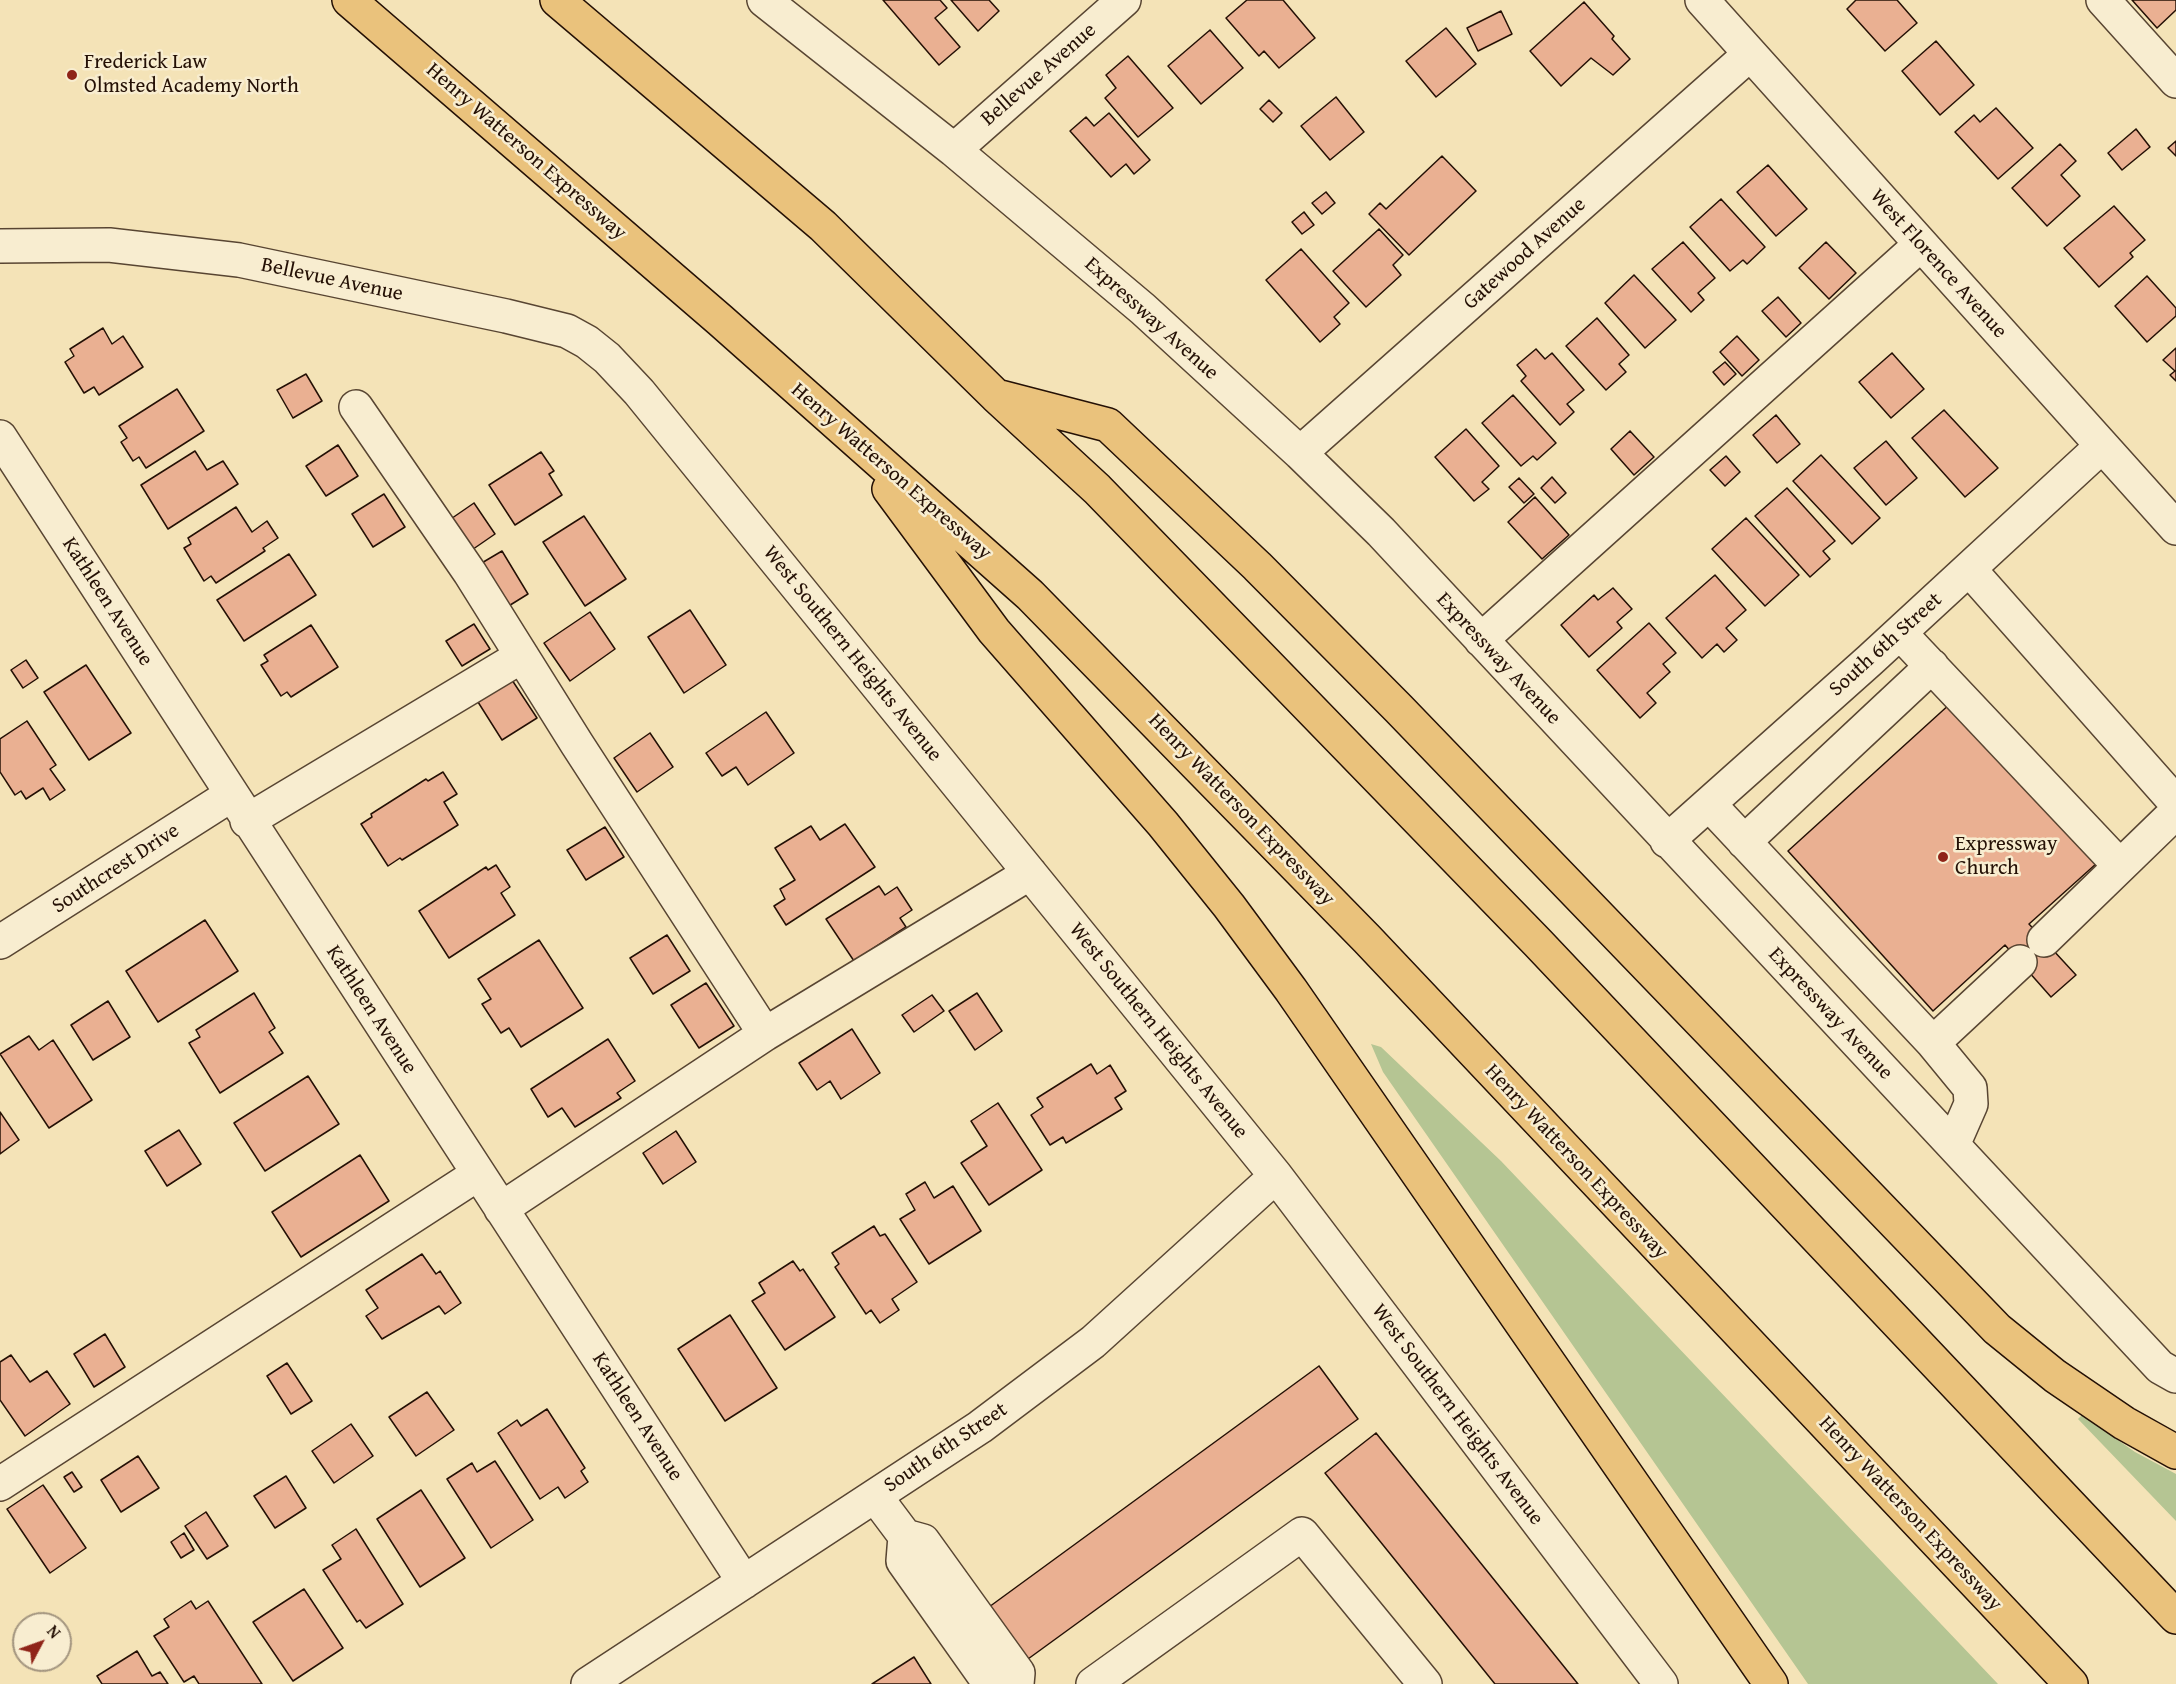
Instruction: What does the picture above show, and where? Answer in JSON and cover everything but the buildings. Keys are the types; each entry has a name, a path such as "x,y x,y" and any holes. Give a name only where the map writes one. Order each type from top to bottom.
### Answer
{"highway":[{"name":"Henry Watterson Expressway","path":"349,0 624,237 1039,603 1367,939 2071,1684"},
{"path":"557,0 823,226 996,396 1097,489 1530,934 2176,1617"},
{"path":"996,396 1108,425 1257,566 1390,701 1997,1329 2055,1376 2124,1423 2176,1452"},
{"path":"850,437 994,631 1147,806 1236,915 1771,1684"}],"street":[{"name":"Expressway Avenue","path":"764,0 954,150 1143,309 1381,532 2160,1366 2176,1376"},
{"name":"Bellevue Avenue","path":"954,150 1124,0"},
{"name":"West Florence Avenue","path":"1702,0 2176,528"},
{"path":"2103,0 2176,81"},
{"name":"Gatewood Avenue","path":"1299,453 1750,54"},
{"path":"1481,640 1920,244"},
{"name":"Bellevue Avenue","path":"0,246 109,245 239,260 506,316 567,331 587,342 607,358 639,392"},
{"name":"West Southern Heights Avenue","path":"639,392 1276,1176 1661,1684"},
{"path":"356,406 470,573 765,1034"},
{"name":"Kathleen Avenue","path":"0,437 744,1582"},
{"name":"South 6th Street","path":"1667,840 1900,633 2102,446"},
{"path":"1969,569 2176,803"},
{"path":"1900,633 2120,866"},
{"name":"Southcrest Drive","path":"0,942 239,808 522,656"},
{"path":"1744,842 1932,666"},
{"path":"1709,804 1933,1043 1970,1088 1971,1104 1953,1145"},
{"path":"2044,940 2176,812"},
{"path":"501,1209 765,1034 1030,873"},
{"path":"1933,1043 2020,962"},
{"path":"0,1484 478,1174"},
{"name":"South 6th Street","path":"588,1684 980,1427 1093,1342 1276,1176"},
{"path":"875,1496 905,1536 923,1541 1018,1673 1017,1684"},
{"path":"1093,1684 1302,1534 1425,1684"},
{"path":"905,1536 903,1561 990,1684"}],"green space":[{"path":"1371,1044 1381,1047 1501,1161 1998,1684 1808,1684 1383,1072"},
{"path":"2082,1415 2135,1452 2176,1474 2176,1521 2078,1419"}],"place":[{"name":"Frederick Law Olmsted Academy North","path":"72,75"},
{"name":"Expressway Church","path":"1943,857"}]}
